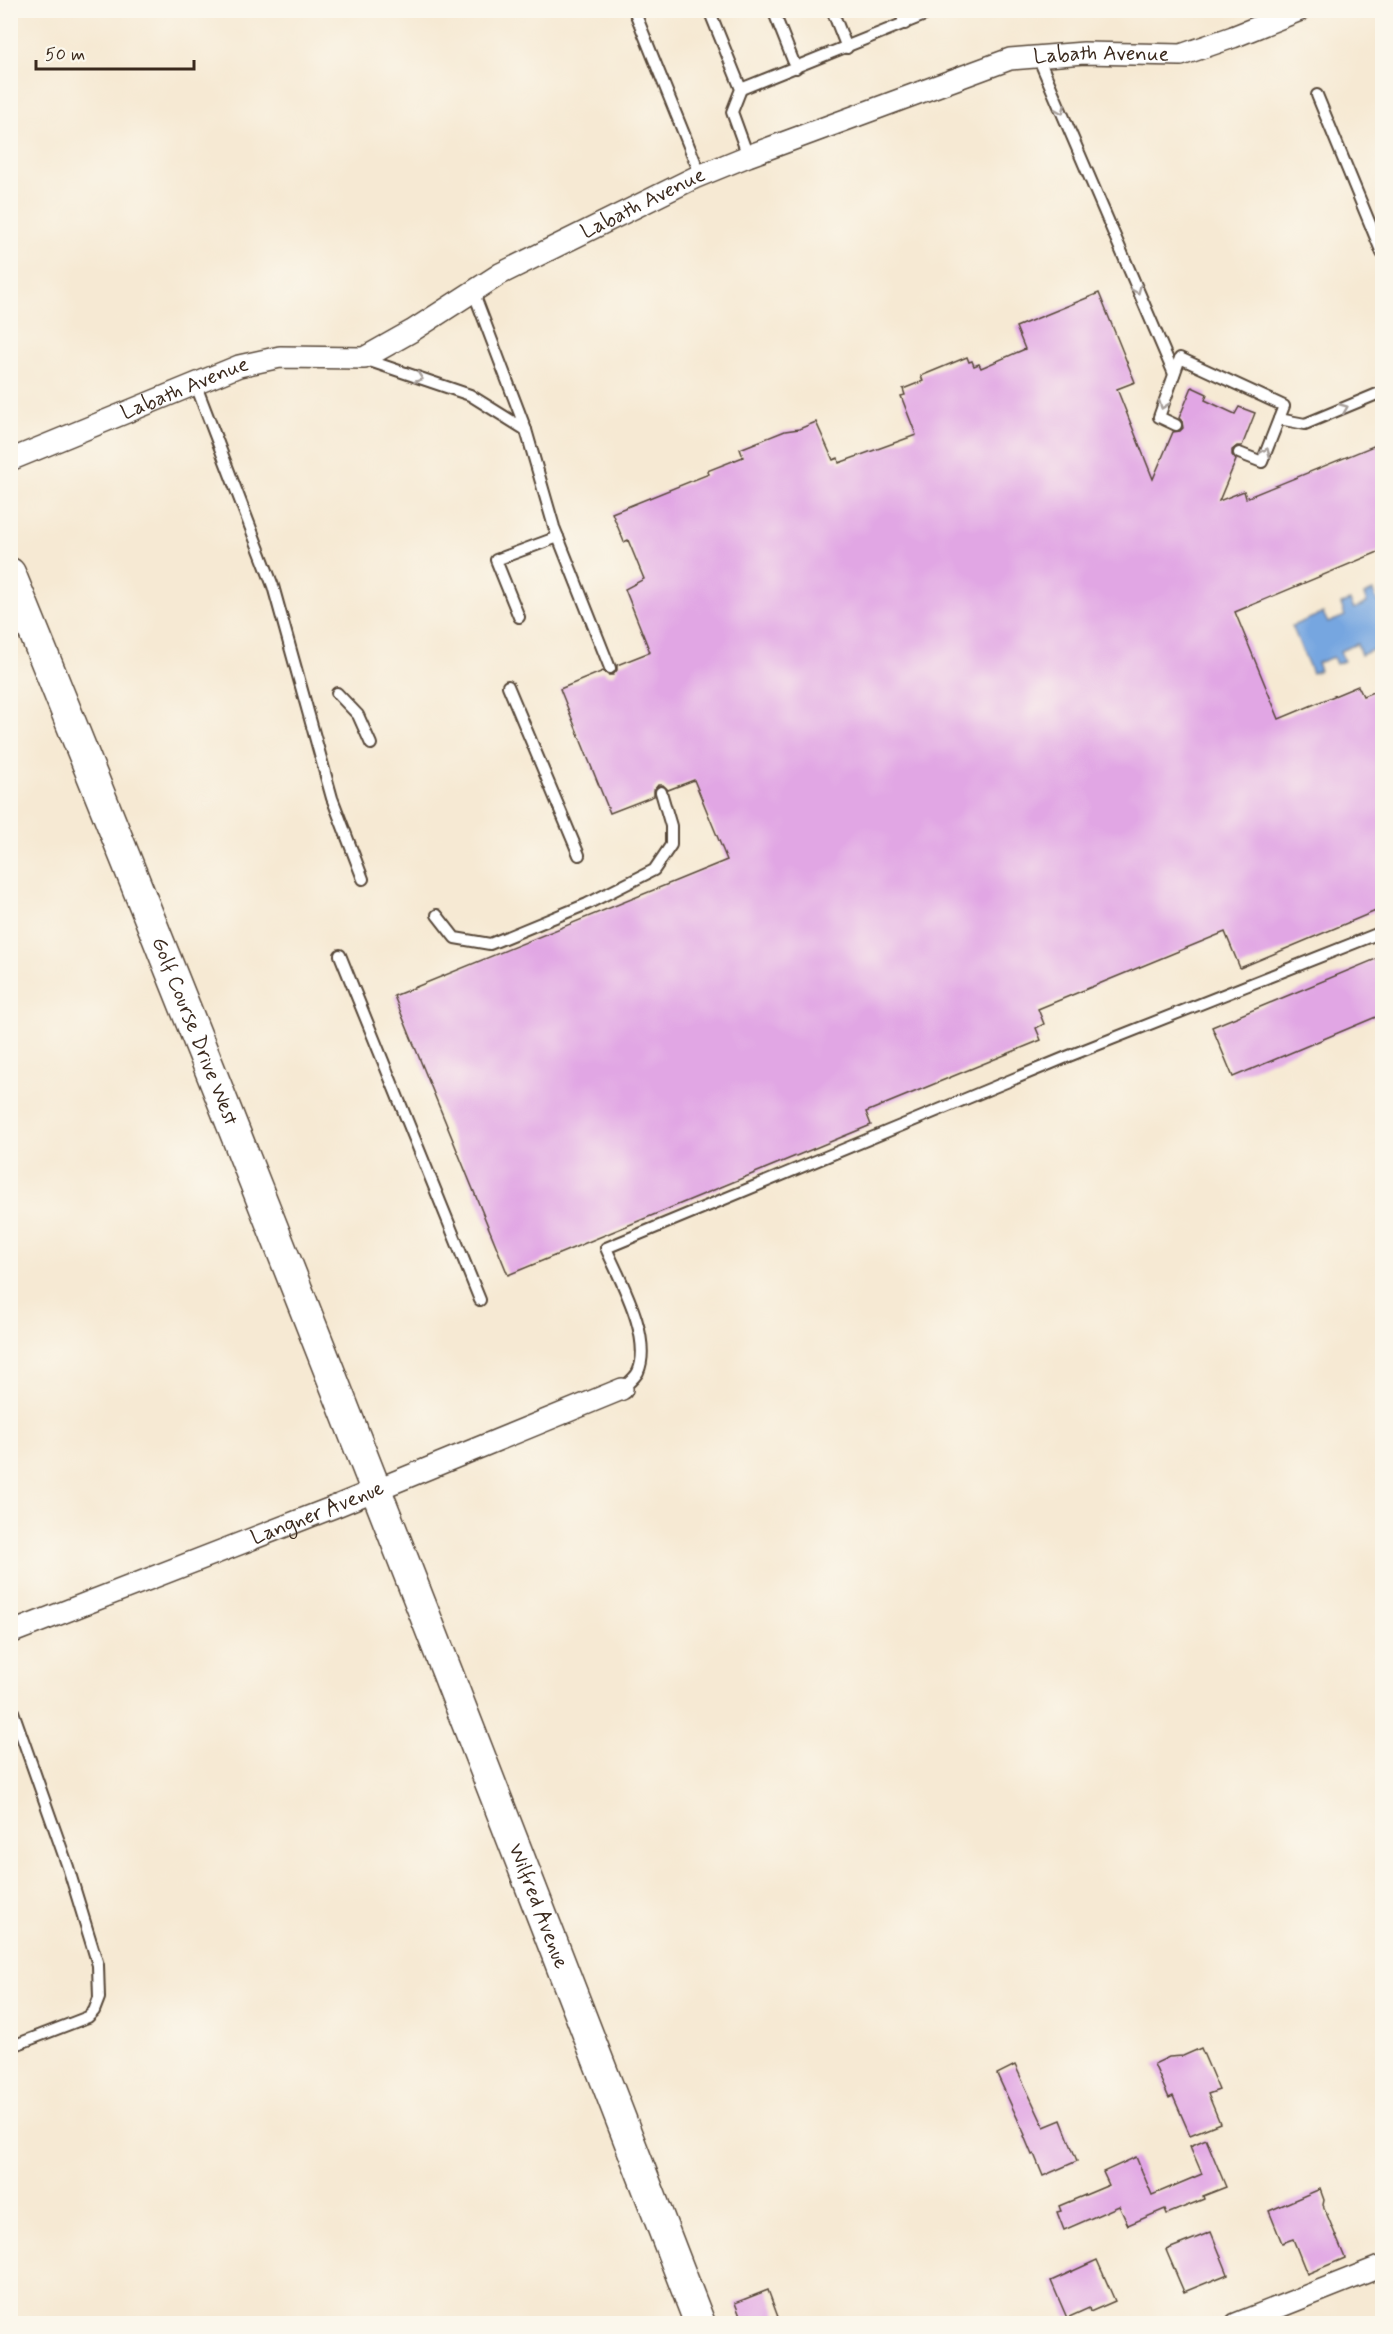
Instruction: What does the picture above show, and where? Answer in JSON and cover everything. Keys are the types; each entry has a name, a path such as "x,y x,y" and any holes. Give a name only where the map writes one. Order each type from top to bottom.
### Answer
{"street":[{"name":"Labath Avenue","path":"10,460 239,366 280,357 364,358 412,331 500,274 701,176 748,156 1010,59 1084,53 1181,55 1300,10"},
{"name":"Golf Course Drive West","path":"10,573 153,925 377,1489"},
{"name":"Langner Avenue","path":"10,1633 377,1489 622,1389"},
{"name":"Wilfred Avenue","path":"377,1489 700,2324"},
{"path":"1236,2324 1383,2266"}],"lane":[{"path":"634,10 701,176"},
{"path":"709,10 741,89 732,112 748,156"},
{"path":"773,10 796,68"},
{"path":"832,10 847,48"},
{"path":"900,10 905,24"},
{"path":"741,89 937,10"},
{"path":"1038,57 1174,374"},
{"path":"1317,95 1383,253"},
{"path":"474,291 526,430 540,486 558,537 610,668"},
{"path":"364,358 470,395 526,430"},
{"path":"1176,425 1159,417 1180,358 1284,406 1262,462 1239,453"},
{"path":"195,383 273,586 332,798 363,879"},
{"path":"1280,419 1305,424 1383,392"},
{"path":"519,617 496,560 558,537"},
{"path":"508,686 579,855"},
{"path":"337,693 358,715 371,744"},
{"path":"437,915 455,938 490,944 640,879 654,870 671,845 671,826 661,792"},
{"path":"622,1389 638,1372 643,1345 636,1319 606,1248 1069,1056 1383,932"},
{"path":"340,955 480,1300"},
{"path":"10,1703 68,1867 95,1954 98,1965 99,1998 94,2011 88,2017 10,2047"}],"water":[{"path":"1373,591 1378,602 1382,600 1382,646 1361,655 1357,644 1340,651 1344,661 1336,664 1333,657 1317,663 1320,670 1312,673 1292,626 1323,613 1328,623 1345,616 1341,604 1350,601 1354,609 1367,603 1364,595"}],"building":[{"path":"1099,293 1135,382 1117,389 1153,479 1173,432 1183,428 1179,418 1192,387 1207,394 1205,400 1235,414 1239,407 1255,413 1242,446 1237,446 1232,450 1232,455 1236,460 1219,501 1244,491 1246,498 1383,442 1383,550 1235,612 1279,719 1358,686 1363,696 1383,688 1383,908 1240,968 1225,932 1038,1009 1044,1024 1036,1028 1041,1040 866,1112 871,1125 508,1275 394,996 727,860 694,780 668,790 663,785 658,785 654,790 654,796 610,813 560,689 603,671 608,675 613,675 617,670 617,665 650,652 625,589 644,579 628,540 624,542 612,513 709,474 707,471 743,457 740,449 785,431 799,429 816,422 833,460 838,458 839,463 916,435 901,396 905,395 903,389 923,381 921,376 967,357 974,366 979,364 981,368 1025,349 1016,327"},
{"path":"1383,956 1383,1014 1233,1077 1212,1027"},
{"path":"1201,2048 1219,2090 1208,2094 1220,2123 1190,2135 1173,2096 1169,2098 1154,2064"},
{"path":"1015,2065 1044,2127 1061,2120 1077,2161 1043,2176 997,2074"},
{"path":"1206,2139 1226,2187 1167,2214 1165,2209 1128,2225 1119,2206 1064,2230 1057,2212 1061,2211 1059,2206 1109,2185 1103,2172 1136,2157 1152,2195 1202,2174 1190,2146"},
{"path":"1320,2189 1324,2200 1323,2205 1345,2258 1307,2274 1293,2239 1282,2243 1269,2211"},
{"path":"1211,2232 1228,2274 1184,2292 1166,2250"},
{"path":"1097,2260 1115,2301 1090,2312 1089,2308 1067,2318 1051,2281"},
{"path":"768,2290 778,2317 761,2324 743,2324 735,2303"}]}
